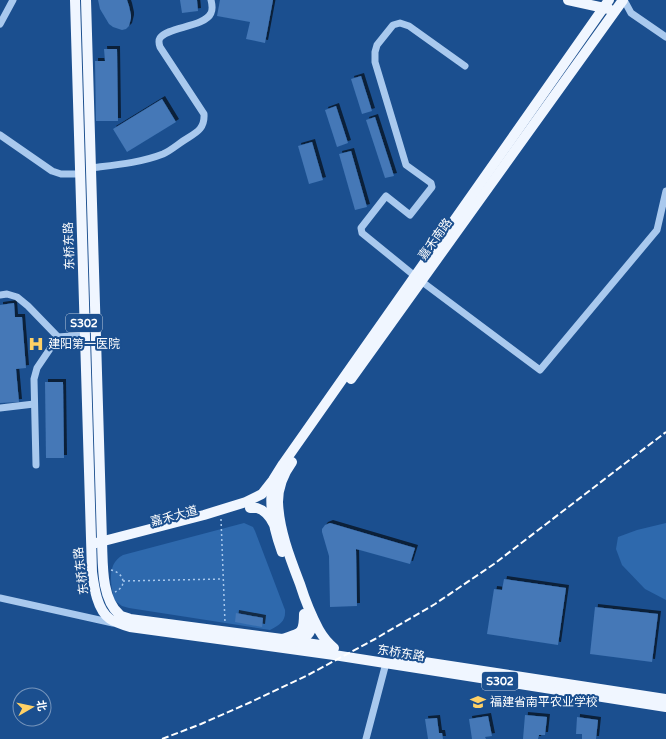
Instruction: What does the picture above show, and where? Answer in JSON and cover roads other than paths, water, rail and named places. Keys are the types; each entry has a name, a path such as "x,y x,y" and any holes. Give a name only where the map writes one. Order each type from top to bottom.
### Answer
{"main road":[{"name":"东桥东路","path":"76,0 91,548 92,572 96,595 101,609 108,619 130,627 281,643"},
{"name":"东桥东路","path":"86,0 102,545 104,573 111,605 120,615 130,619 225,631 334,652 666,699"},
{"path":"568,0 607,4 615,11"},
{"name":"嘉禾南路","path":"418,279 623,0"},
{"name":"嘉禾南路","path":"277,482 285,468 288,468 607,4"},
{"path":"261,499 275,488 285,468"},
{"path":"261,499 277,482"},
{"path":"277,482 271,490 272,510 277,524"},
{"path":"277,482 277,539 298,600 334,652"},
{"path":"261,499 272,510"},
{"name":"嘉禾大道","path":"102,545 220,517 261,499"},
{"path":"249,505 264,512 277,524"},
{"name":"嘉禾大道","path":"91,548 204,515 249,505"},
{"path":"308,614 311,629 320,645 326,651 334,652"},
{"path":"281,643 301,631 308,614"},
{"path":"281,643 302,640 309,634 311,629"},
{"path":"298,641 320,645"},
{"name":"东桥东路","path":"334,652 386,663 666,707"}],"street":[{"path":"0,24 13,0"},
{"path":"90,168 140,161 164,153 198,132 203,126 204,114 160,47 159,41 160,37 167,33 195,24 207,18 211,12 211,0"},
{"path":"623,0 631,13 666,37"},
{"path":"615,11 631,13"},
{"path":"465,66 409,26 400,23 393,25 377,45 375,52 376,62 406,165 431,183 432,187 410,215 386,196 361,228 362,233 418,279 540,370 657,230 666,191"},
{"path":"0,135 52,171 61,174 80,174"},
{"path":"0,295 7,294 17,297 28,306 58,337"},
{"path":"58,337 85,335"},
{"path":"36,465 34,379 37,368 58,337"},
{"path":"0,408 34,404"},
{"path":"0,598 130,627"},
{"path":"366,739 386,663"}],"railway":[{"path":"162,739 201,724 308,675 375,639 435,604 494,564 666,432"}],"place":[{"name":"建阳第一医院","path":"36,344"},
{"name":"福建省南平农业学校","path":"478,702"}]}
